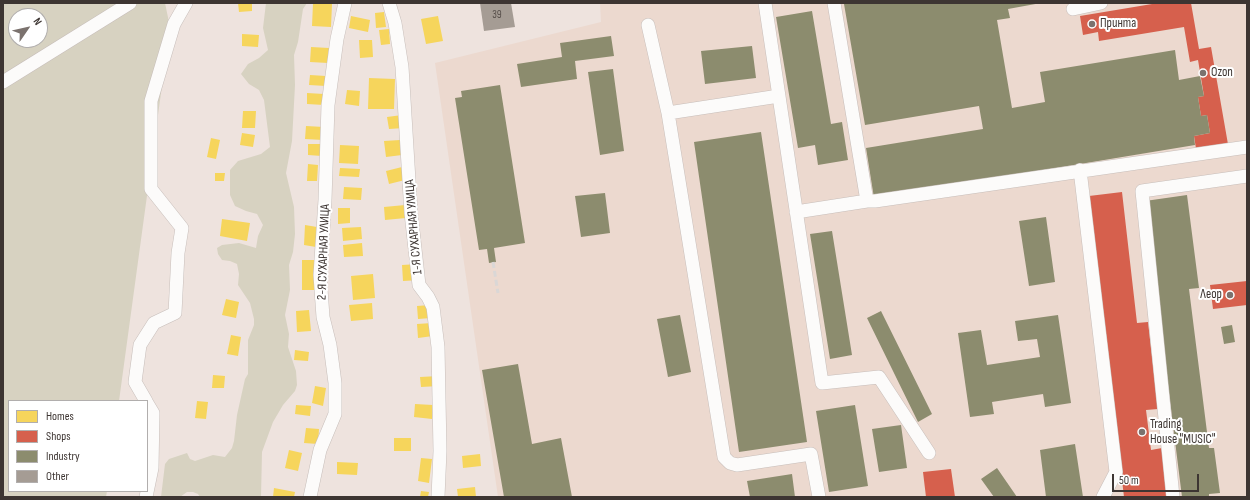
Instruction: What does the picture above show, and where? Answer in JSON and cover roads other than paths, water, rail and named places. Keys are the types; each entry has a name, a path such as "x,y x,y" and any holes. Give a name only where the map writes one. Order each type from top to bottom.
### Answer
{"street":[{"path":"3,82 130,3"},
{"path":"146,400 135,382 140,345 154,322 175,313 178,253 182,228 151,189 150,101 174,24 186,3"},
{"name":"2-Я СУХАРНАЯ УЛИЦА","path":"310,497 320,450 335,414 335,383 330,345 323,317 320,275 325,200 328,105 337,39 345,3"},
{"name":"1-Я СУХАРНАЯ УЛИЦА","path":"389,3 395,23 402,67 411,213 419,285 433,307 438,347 440,451 438,497"},
{"path":"765,3 822,383 879,377 930,453"},
{"path":"834,3 867,201"},
{"path":"1073,9 1101,3"},
{"path":"648,25 668,113 724,456 730,463 737,465 811,454 818,497"},
{"path":"668,113 779,96"},
{"path":"796,212 1247,147"},
{"path":"1080,170 1116,472 1103,497"},
{"path":"1173,497 1142,191 1247,176"},
{"path":"148,404 153,413 152,468 148,487"}],"railway":[{"path":"493,262 498,293"}],"place":[{"name":"Принта","path":"1092,24"},
{"name":"Ozon","path":"1203,73"},
{"name":"Леор","path":"1230,295"},
{"name":"Trading House \"MUSIC\"","path":"1142,432"}]}
